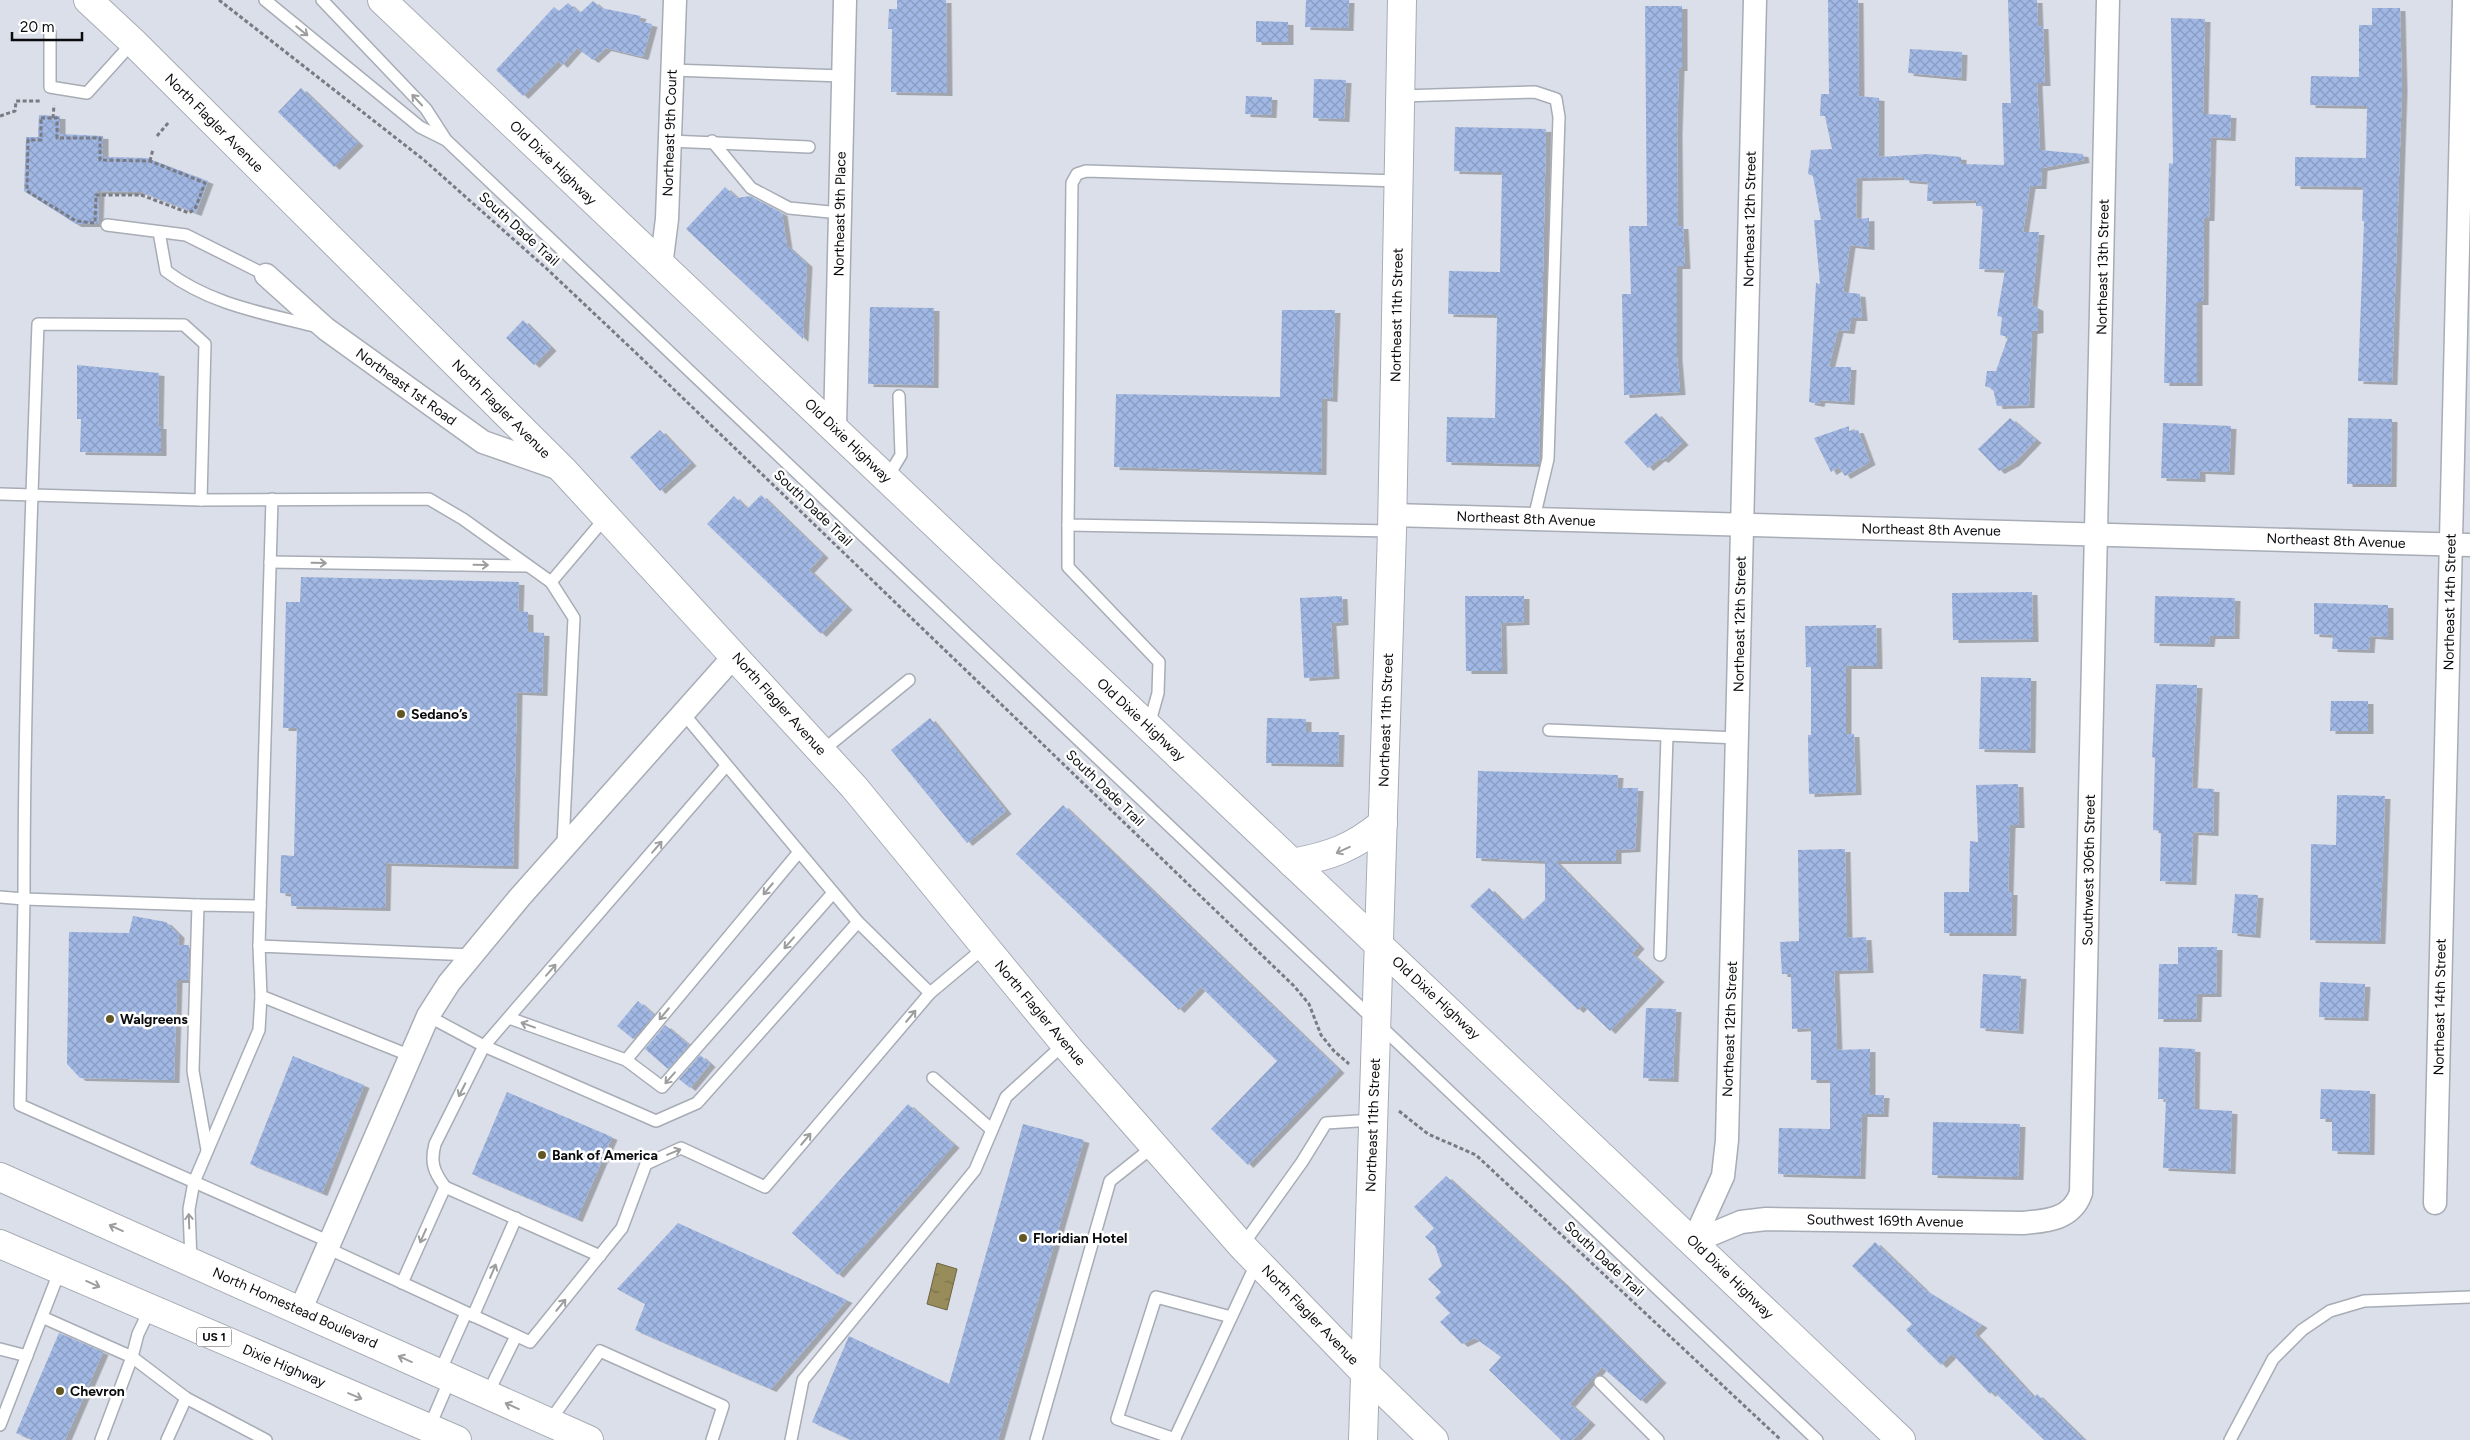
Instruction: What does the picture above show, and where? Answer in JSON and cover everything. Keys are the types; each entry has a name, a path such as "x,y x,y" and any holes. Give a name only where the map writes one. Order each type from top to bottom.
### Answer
{"main road":[{"name":"North Flagler Avenue","path":"88,0 133,42 564,471 854,786 1064,1044 1250,1253 1366,1374 1434,1440"},
{"name":"Old Dixie Highway","path":"382,0 661,266 835,427 886,479 1901,1440"},
{"name":"Northeast 11th Street","path":"1363,1440 1392,523 1402,0"},
{"path":"1292,863 1338,853 1371,834 1383,823"},
{"name":"North Homestead Boulevard","path":"0,1177 589,1440"},
{"name":"Dixie Highway","path":"0,1244 442,1437"}],"street":[{"name":"Northeast 9th Court","path":"661,266 667,219 675,0"},
{"name":"Northeast 9th Place","path":"835,427 845,0"},
{"name":"Northeast 12th Street","path":"1693,1242 1723,1176 1726,1159 1755,0"},
{"name":"Northeast 13th Street","path":"2097,534 2108,0"},
{"name":"Northeast 14th Street","path":"2435,1204 2460,544 2464,0"},
{"name":"Northeast 1st Road","path":"266,275 326,329 483,442 564,471"},
{"name":"Northeast 8th Avenue","path":"1392,523 1534,518 1742,526 2460,544"},
{"name":"Southwest 306th Street","path":"2077,1204 2083,1179 2097,534"},
{"path":"300,1311 428,1016 449,983 563,849 735,655"},
{"name":"Southwest 169th Avenue","path":"1693,1242 1741,1222 1766,1219 2023,1223 2044,1221 2063,1215 2077,1204"}],"lane":[{"path":"265,0 420,127 446,140"},
{"path":"322,0 426,109 446,140 1817,1440"},
{"path":"50,33 50,87 87,93 133,42"},
{"path":"672,70 843,76"},
{"path":"1400,96 1535,92 1556,99 1559,117 1548,458 1534,518"},
{"path":"669,141 712,141 808,147"},
{"path":"712,141 751,188 789,208 840,213"},
{"path":"1148,727 1158,693 1159,662 1068,567 1072,183 1077,174 1086,171 1400,180"},
{"path":"107,225 186,235 266,275"},
{"path":"159,232 166,271 182,283 214,299 246,310 326,329"},
{"path":"201,500 205,344 184,325 38,324 32,494 20,1105 194,1182 329,1245 402,1283 530,1342 622,1228 646,1164 681,1148 765,1187 930,993 985,947"},
{"path":"886,479 901,456 899,396"},
{"path":"0,494 201,500 429,499 463,519 550,582 574,618 563,849"},
{"path":"191,1262 189,1209 194,1182 259,1030 261,996 259,946 272,499"},
{"path":"550,582 606,517"},
{"path":"1068,525 1392,523"},
{"path":"270,562 528,566"},
{"path":"822,751 909,680"},
{"path":"683,713 858,922 930,993"},
{"path":"1548,730 1738,738"},
{"path":"1660,955 1667,736"},
{"path":"600,1256 445,1188 433,1170 433,1150 484,1046 726,766"},
{"path":"626,1060 799,852"},
{"path":"509,1018 626,1060 662,1087 833,893"},
{"path":"0,897 260,906"},
{"path":"198,905 194,1071 208,1150"},
{"path":"428,1016 484,1046 656,1121 697,1103 858,922"},
{"path":"259,946 472,955"},
{"path":"261,996 411,1056"},
{"path":"791,1440 803,1380 975,1170 1006,1097 1064,1044"},
{"path":"933,1078 992,1130"},
{"path":"1231,1317 1156,1297 1117,1419 1175,1439 1231,1317 1250,1253 1326,1123 1372,1120"},
{"path":"1036,1440 1110,1181 1155,1146"},
{"path":"402,1283 445,1188"},
{"path":"442,1437 444,1376 470,1314 516,1218"},
{"path":"0,1425 60,1270"},
{"path":"2230,1440 2273,1359 2302,1330 2330,1311 2364,1300 2470,1297"},
{"path":"101,1440 132,1357 138,1334 150,1309"},
{"path":"42,1317 132,1357 186,1398 266,1440"},
{"path":"487,1395 516,1336"},
{"path":"0,1349 27,1356"},
{"path":"548,1422 600,1351 723,1406 712,1440"},
{"path":"1600,1382 1658,1440"},
{"path":"167,1440 186,1398"}],"path":[{"name":"South Dade Trail","path":"221,1 424,160 547,269 1294,986 1309,1004 1321,1035 1327,1044 1354,1067"},
{"path":"0,116 15,111 16,101 44,102"},
{"path":"53,118 54,102"},
{"path":"41,118 53,118 57,118 57,138 100,138 100,160 150,161 205,183 195,209 189,213 141,195 96,195 96,222 76,222 27,191 28,140 40,140 41,118"},
{"path":"157,136 169,122"},
{"path":"150,161 153,150"},
{"name":"South Dade Trail","path":"1400,1112 1428,1134 1476,1155 1781,1440"}],"water":[{"path":"937,1263 957,1269 947,1310 927,1304"}],"building":[{"path":"897,0 946,0 947,93 891,92 892,29 888,29 889,9 897,9"},
{"path":"1306,0 1349,0 1348,28 1305,27"},
{"path":"1828,0 1858,0 1859,96 1879,98 1879,157 1928,154 1961,157 1961,164 2004,165 2002,103 2011,103 2008,0 2037,0 2038,26 2043,26 2045,83 2037,83 2040,150 2083,154 2084,160 2042,168 2041,186 2030,186 2023,232 2039,232 2032,305 2038,308 2038,330 2032,331 2029,405 1997,406 1993,389 1985,386 1987,371 1996,371 2008,337 2000,335 2002,317 1997,316 2005,270 1979,269 1983,206 1976,206 1976,200 1927,201 1928,182 1904,180 1904,177 1857,178 1856,219 1869,218 1869,247 1850,245 1843,292 1860,294 1862,318 1851,318 1849,331 1838,330 1829,367 1851,367 1849,402 1820,400 1819,404 1809,402 1816,283 1820,284 1814,220 1821,220 1813,176 1808,174 1811,150 1832,149 1825,116 1820,116 1821,94 1829,94"},
{"path":"593,1 601,8 641,16 639,21 652,24 643,57 606,48 593,60 577,48 562,65 558,61 523,96 496,70 554,7 559,11 568,3 580,13"},
{"path":"1645,6 1682,6 1682,68 1679,68 1677,132 1678,226 1683,226 1685,266 1677,266 1677,357 1680,392 1624,395 1622,294 1631,294 1629,226 1647,226"},
{"path":"2372,8 2400,8 2402,89 2392,382 2358,381 2364,221 2362,221 2363,187 2295,186 2295,157 2366,158 2367,106 2310,105 2311,76 2359,77 2359,25 2372,25"},
{"path":"2171,18 2205,19 2203,114 2231,115 2230,138 2211,137 2209,218 2204,218 2203,302 2197,302 2197,383 2164,383 2169,163 2173,164"},
{"path":"1256,21 1288,22 1288,42 1256,42"},
{"path":"1910,49 1962,52 1961,78 1908,73"},
{"path":"1314,79 1346,80 1344,119 1313,118"},
{"path":"301,88 358,143 334,167 278,112"},
{"path":"1246,96 1272,97 1271,115 1245,114"},
{"path":"39,115 60,116 60,134 103,136 103,157 147,158 208,181 196,213 141,192 99,191 98,224 76,224 24,191 26,137 38,137"},
{"path":"1455,127 1546,129 1539,464 1446,462 1447,417 1495,418 1497,315 1448,314 1449,271 1500,272 1502,172 1454,171"},
{"path":"725,187 737,198 750,196 782,213 787,246 807,264 803,339 686,229"},
{"path":"870,307 934,308 933,385 868,384"},
{"path":"1282,310 1335,310 1332,399 1322,398 1321,472 1114,467 1116,394 1280,397"},
{"path":"523,320 551,348 534,365 506,338"},
{"path":"77,365 159,373 158,426 161,426 161,453 80,452 81,419 77,419"},
{"path":"1656,413 1683,442 1663,460 1660,458 1648,468 1624,442"},
{"path":"2010,418 2036,440 2014,463 1999,471 1978,449"},
{"path":"2348,418 2392,419 2391,484 2347,484"},
{"path":"2163,423 2231,426 2229,472 2200,471 2200,479 2161,478"},
{"path":"1849,426 1849,431 1858,430 1870,462 1845,476 1839,467 1831,472 1814,438"},
{"path":"660,430 691,463 660,491 630,457"},
{"path":"761,495 823,555 809,570 847,607 821,634 707,524 734,496 747,509"},
{"path":"301,577 519,582 518,611 528,612 528,632 544,633 542,693 517,692 513,866 386,863 385,908 291,906 291,894 280,893 281,855 294,856 297,728 283,728 286,602 300,602"},
{"path":"2032,592 2033,639 1953,640 1952,593"},
{"path":"1342,596 1343,622 1331,623 1334,676 1304,678 1300,598"},
{"path":"1465,596 1524,596 1524,622 1501,623 1502,671 1466,671"},
{"path":"2155,596 2235,598 2234,636 2210,636 2209,644 2154,643"},
{"path":"2314,603 2388,605 2388,637 2370,636 2369,650 2332,649 2333,635 2314,634"},
{"path":"1876,625 1877,666 1846,666 1846,734 1854,734 1856,792 1809,794 1808,735 1811,735 1811,667 1806,667 1805,626"},
{"path":"1981,677 2031,678 2030,750 1979,749"},
{"path":"2156,684 2197,685 2192,788 2214,789 2213,833 2193,832 2191,882 2160,881 2161,831 2153,830 2155,758 2152,757"},
{"path":"2331,701 2368,701 2368,731 2330,731"},
{"path":"930,718 1006,811 967,843 891,750"},
{"path":"1267,718 1306,719 1306,732 1339,732 1338,764 1266,763"},
{"path":"1478,771 1618,775 1617,788 1638,788 1635,849 1616,850 1616,861 1555,861 1639,946 1632,954 1659,979 1610,1031 1583,1005 1578,1010 1470,906 1489,888 1522,921 1545,900 1545,861 1476,858"},
{"path":"2018,784 2019,825 2010,825 2008,892 2012,892 2011,933 1944,933 1944,892 1969,892 1970,841 1978,842 1976,785"},
{"path":"2337,795 2385,796 2380,941 2310,940 2311,844 2336,845"},
{"path":"1063,805 1339,1070 1248,1165 1211,1129 1277,1061 1201,987 1179,1010 1016,854"},
{"path":"1845,849 1847,938 1866,937 1868,970 1834,971 1837,1050 1870,1049 1870,1095 1884,1095 1883,1114 1862,1114 1860,1176 1778,1174 1779,1128 1830,1129 1830,1080 1811,1080 1811,1028 1792,1029 1791,974 1782,974 1780,942 1799,941 1798,850"},
{"path":"2235,894 2258,895 2255,935 2232,933"},
{"path":"133,916 166,922 179,935 178,945 189,945 188,980 177,980 174,1080 80,1078 67,1064 69,932 129,933"},
{"path":"2178,947 2217,947 2216,994 2197,994 2196,1019 2158,1019 2159,964 2178,964"},
{"path":"1983,974 2021,976 2018,1031 1980,1028"},
{"path":"2320,982 2365,984 2363,1018 2319,1017"},
{"path":"638,1001 654,1015 633,1039 617,1026"},
{"path":"1646,1008 1676,1009 1673,1079 1643,1078"},
{"path":"665,1025 689,1045 668,1069 645,1049"},
{"path":"2159,1047 2195,1049 2194,1109 2232,1111 2230,1171 2163,1168 2166,1099 2158,1099"},
{"path":"700,1055 710,1064 690,1088 679,1079"},
{"path":"293,1056 364,1085 322,1193 250,1164"},
{"path":"2321,1089 2370,1091 2369,1152 2332,1151 2332,1119 2320,1119"},
{"name":"Bank of America","path":"507,1092 612,1137 577,1219 472,1174"},
{"path":"908,1104 954,1145 838,1275 792,1233"},
{"path":"1933,1122 2020,1124 2018,1177 1932,1175"},
{"name":"Floridian Hotel","path":"1023,1124 1084,1140 998,1440 851,1440 812,1422 849,1336 949,1384"},
{"path":"1446,1176 1561,1281 1661,1380 1641,1401 1602,1367 1570,1404 1590,1422 1573,1440 1561,1440 1489,1370 1501,1357 1475,1338 1462,1344 1440,1322 1450,1313 1435,1298 1441,1292 1428,1279 1442,1266 1435,1246 1425,1237 1434,1228 1414,1207"},
{"path":"678,1223 847,1300 771,1389 635,1330 645,1304 617,1289"},
{"path":"1875,1242 1925,1290 1982,1325 1974,1333 2034,1398 2037,1394 2084,1440 2044,1440 1993,1391 1990,1394 1952,1354 1941,1365 1906,1330 1912,1324 1852,1266"},
{"name":"Chevron","path":"59,1333 103,1352 65,1440 33,1440 16,1433"}],"place":[{"name":"Sedano’s","path":"401,714"},
{"name":"Walgreens","path":"110,1019"},
{"name":"Bank of America","path":"542,1155"},
{"name":"Floridian Hotel","path":"1023,1238"},
{"name":"Chevron","path":"60,1391"}]}
